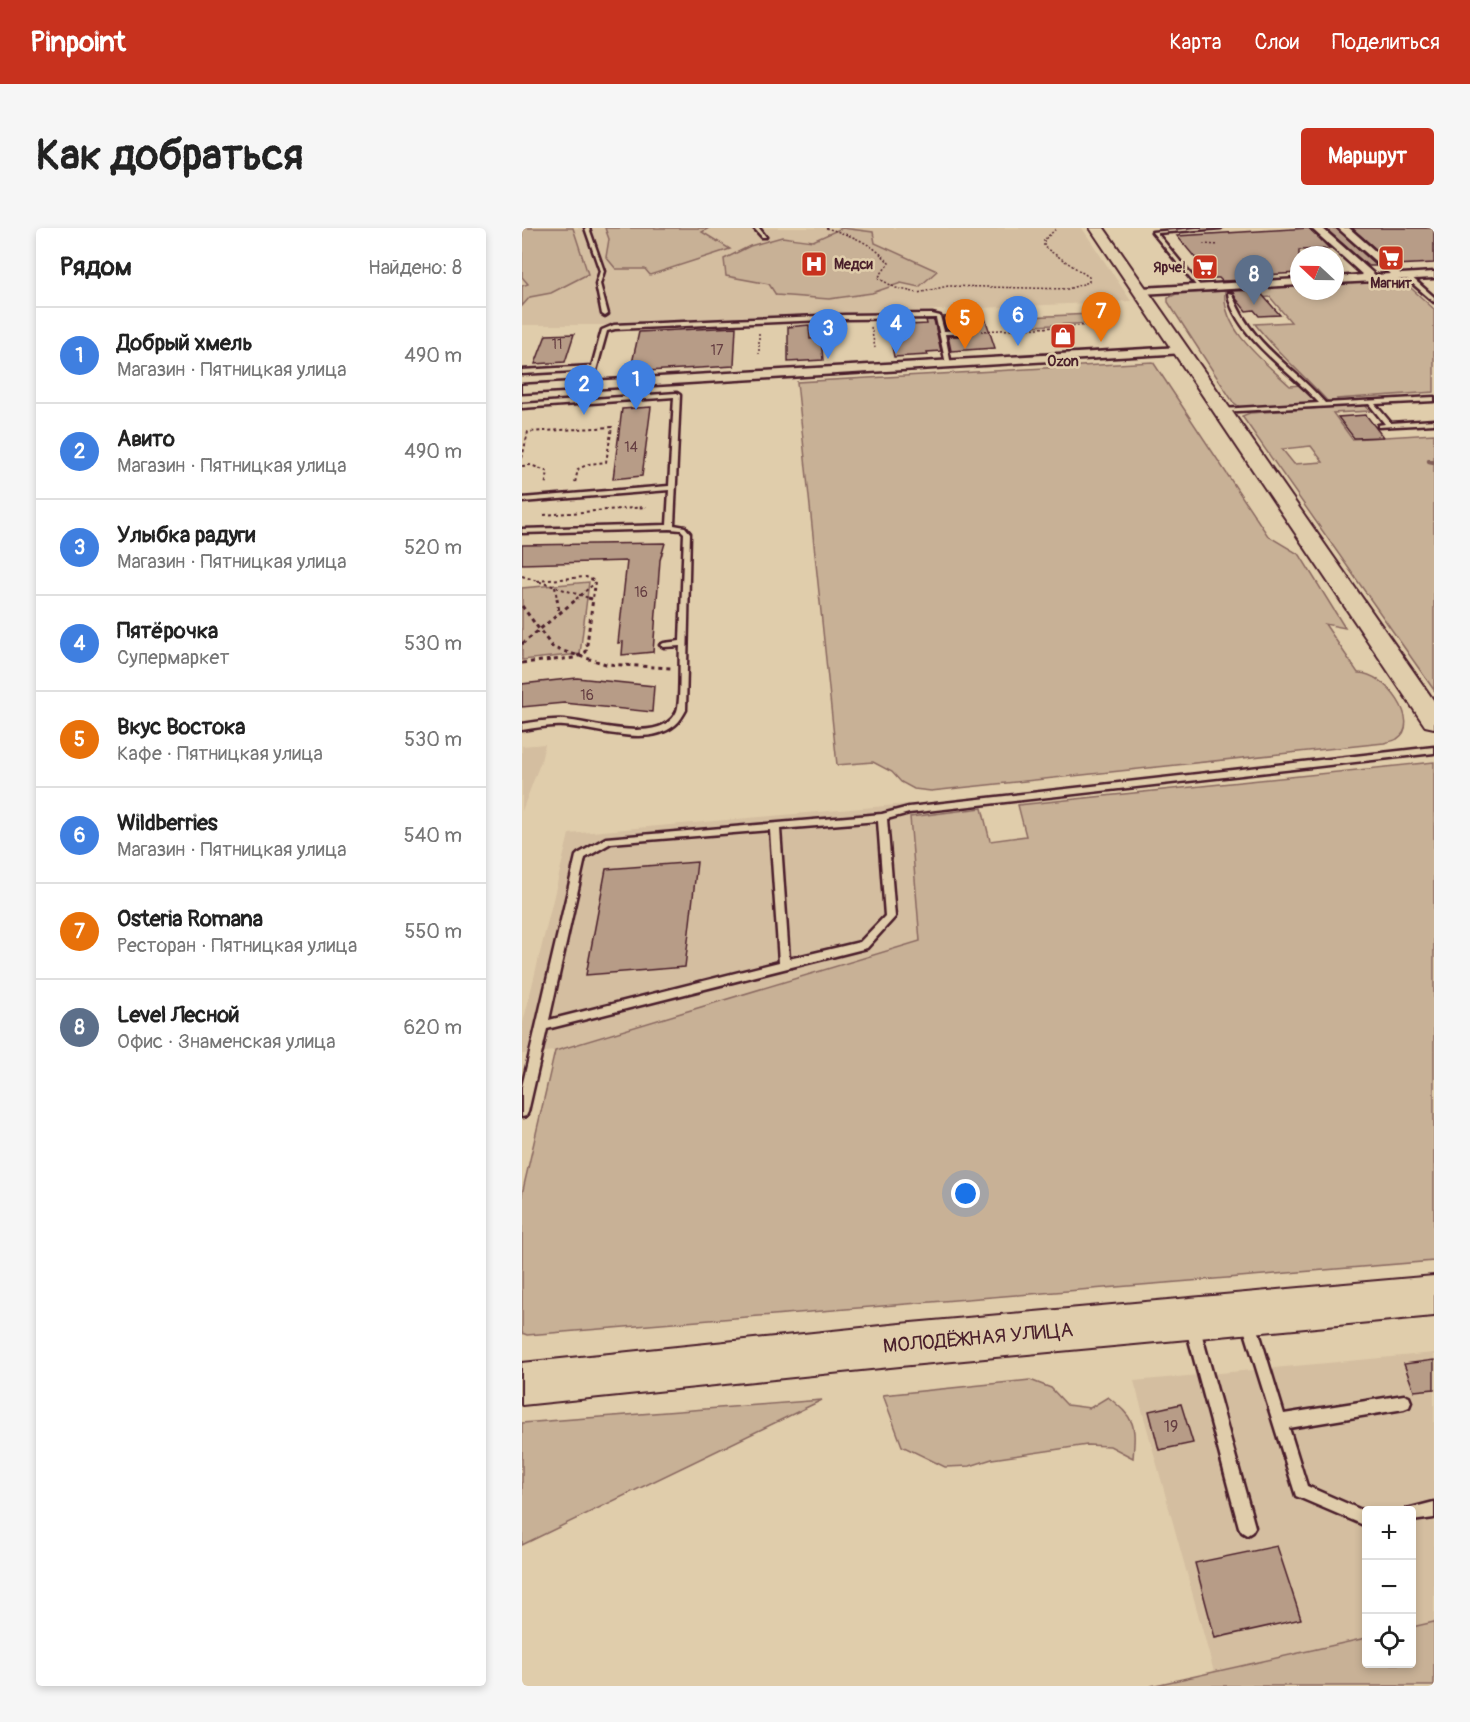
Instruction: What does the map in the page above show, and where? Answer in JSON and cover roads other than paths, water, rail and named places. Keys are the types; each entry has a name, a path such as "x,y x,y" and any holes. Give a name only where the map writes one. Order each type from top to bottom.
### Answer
{"street":[{"path":"1097,228 1434,720"},
{"path":"1316,228 1372,278"},
{"path":"1343,228 1403,277"},
{"path":"1344,280 1434,275"},
{"path":"1142,291 1290,283"},
{"path":"522,388 1180,351"},
{"name":"МОЛОДЁЖНАЯ УЛИЦА","path":"522,1384 1434,1296"}],"lane":[{"path":"587,228 602,271 598,284 605,314"},
{"path":"756,228 764,236"},
{"path":"1153,230 1219,228"},
{"path":"1153,230 1199,288"},
{"path":"1403,277 1434,300"},
{"path":"1230,294 1233,309 1248,331 1273,359 1307,384 1323,405"},
{"path":"590,384 605,330 608,328 932,316 941,319 950,364"},
{"path":"942,333 968,332"},
{"path":"522,372 595,368"},
{"path":"522,406 677,396 670,527"},
{"path":"1222,411 1434,399"},
{"path":"1371,403 1389,425"},
{"path":"1380,426 1434,422"},
{"path":"522,500 672,488"},
{"path":"522,531 670,527 683,528 687,533 682,710 678,718 664,729 648,734 563,723 522,726"},
{"path":"664,645 684,643"},
{"path":"522,1112 581,856 609,840 775,828 882,817 909,810 1434,750"},
{"path":"542,1026 863,945 890,917 882,817"},
{"path":"775,828 784,964"},
{"path":"1246,1313 1301,1491 1362,1517"},
{"path":"1190,1318 1247,1527"},
{"path":"1280,1422 1404,1402"},
{"path":"1416,1513 1434,1510"}],"waterway":[{"path":"1429,461 1434,462"}],"place":[{"name":"Магнит","path":"1391,258"},
{"name":"Медси","path":"814,264"},
{"name":"Ярче!","path":"1205,267"},
{"name":"Level Лесной","path":"1254,305"},
{"name":"Ozon","path":"1063,336"},
{"name":"Osteria Romana","path":"1101,342"},
{"name":"Wildberries","path":"1018,346"},
{"name":"Вкус Востока","path":"965,349"},
{"name":"Пятёрочка","path":"896,354"},
{"name":"Улыбка радуги","path":"828,359"},
{"name":"Добрый хмель","path":"636,410"},
{"name":"Авито","path":"584,415"}]}
